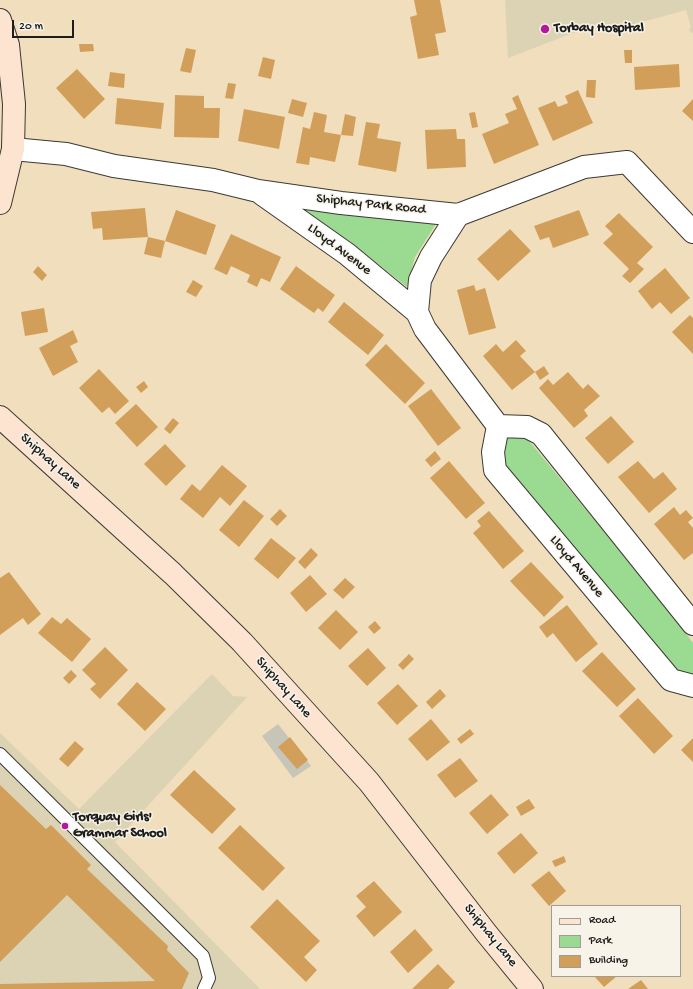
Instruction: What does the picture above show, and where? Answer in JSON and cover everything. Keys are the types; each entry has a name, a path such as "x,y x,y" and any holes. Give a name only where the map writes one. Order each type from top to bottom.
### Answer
{"street":[{"path":"0,20 8,45 14,104 13,149 0,203"},
{"name":"Shiphay Park Road","path":"13,149 66,154 114,166 199,178 258,192 341,203 458,215 584,167 627,162 693,232"},
{"name":"Lloyd Avenue","path":"258,192 347,254 417,312 425,329 498,426 493,452 495,470 671,680 693,686"},
{"path":"417,312 420,280 431,257 458,215"},
{"name":"Shiphay Lane","path":"0,417 173,574 242,642 369,782 487,934 532,989"},
{"path":"498,426 528,427 541,434 693,624"}],"lane":[{"path":"0,754 203,956 209,978 204,989"}],"shaded area":[{"name":"Torbay Hospital","path":"505,0 693,0 693,34 689,30 691,27 686,10 617,29 599,23 508,58"},
{"name":"Torquay Girls' Grammar School","path":"212,674 233,696 247,697 115,842 260,989 0,989 0,733 79,809"},
{"path":"278,724 311,766 293,778 262,736"}],"green space":[{"path":"295,203 436,224 415,257 407,287 348,240 299,211"},
{"path":"503,435 525,436 669,610 693,643 693,679 673,681 502,471"}],"building":[{"path":"414,0 440,0 446,32 435,34 439,55 418,59 410,17 417,15"},
{"path":"79,44 93,44 94,51 80,52"},
{"path":"186,48 196,50 191,73 180,71"},
{"path":"624,50 632,50 632,63 625,63"},
{"path":"263,57 275,60 271,79 258,76"},
{"path":"679,64 680,87 635,90 634,67"},
{"path":"77,69 105,99 84,119 56,88"},
{"path":"110,72 125,74 124,88 108,86"},
{"path":"587,80 596,80 595,98 586,97"},
{"path":"228,83 236,84 233,99 225,98"},
{"path":"578,90 593,123 553,141 538,108 555,101 558,107 568,103 565,96"},
{"path":"175,95 204,96 204,108 220,108 219,138 174,137"},
{"path":"518,95 539,145 494,164 482,134 509,123 505,114 517,109 512,98"},
{"path":"117,98 164,103 161,129 115,124"},
{"path":"292,99 307,103 303,117 288,113"},
{"path":"693,99 693,121 682,111"},
{"path":"244,109 285,117 279,149 238,141"},
{"path":"314,112 327,115 324,132 341,135 335,162 310,157 309,165 296,163 303,127 310,129"},
{"path":"475,112 478,127 472,128 469,113"},
{"path":"345,114 356,117 353,136 341,135"},
{"path":"366,122 380,124 377,138 401,142 396,172 358,165"},
{"path":"456,129 457,139 465,139 466,167 427,169 425,130"},
{"path":"145,208 148,237 103,240 102,228 93,229 91,212"},
{"path":"176,210 216,225 206,255 165,241"},
{"path":"579,210 589,235 553,248 549,237 540,240 534,226"},
{"path":"619,213 653,247 637,263 644,269 630,283 622,276 629,269 603,243 613,234 605,226"},
{"path":"510,229 531,251 498,281 477,259"},
{"path":"231,234 281,257 270,282 261,278 257,287 247,282 250,275 231,266 227,275 214,269"},
{"path":"148,237 165,241 161,258 144,254"},
{"path":"38,266 47,275 42,281 33,272"},
{"path":"296,266 335,295 323,312 318,308 314,313 280,289"},
{"path":"665,268 690,298 671,314 660,302 652,309 638,291"},
{"path":"193,280 203,286 196,297 186,292"},
{"path":"474,285 476,291 485,288 496,328 469,335 457,290"},
{"path":"344,302 384,335 368,355 328,322"},
{"path":"44,308 48,332 25,336 21,312"},
{"path":"690,315 693,318 693,354 672,332"},
{"path":"73,330 78,342 70,346 78,362 53,376 39,348"},
{"path":"516,340 526,351 520,356 535,372 512,390 483,356 496,344 503,352"},
{"path":"386,344 425,383 405,404 365,365"},
{"path":"544,366 549,374 540,380 535,372"},
{"path":"99,369 129,401 115,414 109,407 102,413 79,388"},
{"path":"568,372 583,389 588,384 600,396 584,410 588,416 574,428 539,388 548,379 553,385"},
{"path":"144,381 148,387 141,393 136,387"},
{"path":"431,389 461,428 438,446 408,406"},
{"path":"136,404 158,427 137,447 115,423"},
{"path":"611,416 634,442 608,464 585,438"},
{"path":"173,418 179,423 170,434 164,429"},
{"path":"165,444 186,466 166,486 144,464"},
{"path":"435,451 441,459 431,467 425,460"},
{"path":"449,461 485,503 466,519 430,478"},
{"path":"638,461 654,479 663,472 677,489 649,513 618,477"},
{"path":"222,465 247,486 230,506 220,497 203,518 180,499 192,484 200,491"},
{"path":"244,500 264,516 239,547 219,530"},
{"path":"674,507 680,515 686,510 693,518 688,522 693,528 693,553 684,560 654,524"},
{"path":"280,509 287,516 277,526 270,519"},
{"path":"489,511 524,551 503,569 473,533 481,526 477,521"},
{"path":"271,538 296,558 278,579 254,559"},
{"path":"311,548 318,555 305,569 298,562"},
{"path":"531,562 564,597 544,617 510,581"},
{"path":"9,572 41,614 28,625 23,618 0,635 0,578"},
{"path":"310,575 327,594 306,612 290,593"},
{"path":"345,578 355,587 343,599 333,590"},
{"path":"567,605 598,644 576,662 553,633 547,638 539,627"},
{"path":"336,610 358,632 340,650 318,628"},
{"path":"52,617 61,624 67,618 91,639 72,662 38,633"},
{"path":"375,621 381,628 374,634 368,627"},
{"path":"105,647 128,670 100,699 90,689 96,684 82,670"},
{"path":"368,648 386,668 367,686 348,666"},
{"path":"602,652 636,689 617,707 582,671"},
{"path":"409,654 414,659 403,670 398,665"},
{"path":"71,670 77,676 69,684 63,678"},
{"path":"137,682 166,709 145,731 117,704"},
{"path":"398,684 418,706 397,725 377,703"},
{"path":"440,689 446,696 432,709 426,702"},
{"path":"638,698 673,736 654,754 619,716"},
{"path":"431,719 450,742 427,761 408,739"},
{"path":"470,729 474,734 461,744 457,739"},
{"path":"290,737 308,760 297,769 278,747"},
{"path":"693,738 693,762 681,750"},
{"path":"75,741 84,749 68,767 59,759"},
{"path":"460,758 478,781 455,798 437,775"},
{"path":"194,770 236,809 212,834 170,795"},
{"path":"0,785 46,829 51,825 91,865 87,869 168,946 167,950 189,973 182,989 0,989 0,984 155,981 67,895 0,962"},
{"path":"491,794 509,815 487,834 469,813"},
{"path":"529,799 535,808 521,816 516,807"},
{"path":"240,825 285,868 263,891 218,848"},
{"path":"521,833 538,853 514,874 497,853"},
{"path":"564,856 566,862 555,867 552,861"},
{"path":"549,871 566,891 549,906 531,885"},
{"path":"374,881 402,912 374,937 356,916 366,907 356,896"},
{"path":"277,899 320,941 304,957 317,970 306,982 250,927"},
{"path":"415,929 433,950 408,973 390,952"},
{"path":"438,964 455,982 448,989 412,989"},
{"path":"595,977 616,977 604,987"},
{"path":"641,980 648,989 628,989"}],"place":[{"name":"Torbay Hospital","path":"545,29"},
{"name":"Torquay Girls' Grammar School","path":"65,826"}]}
